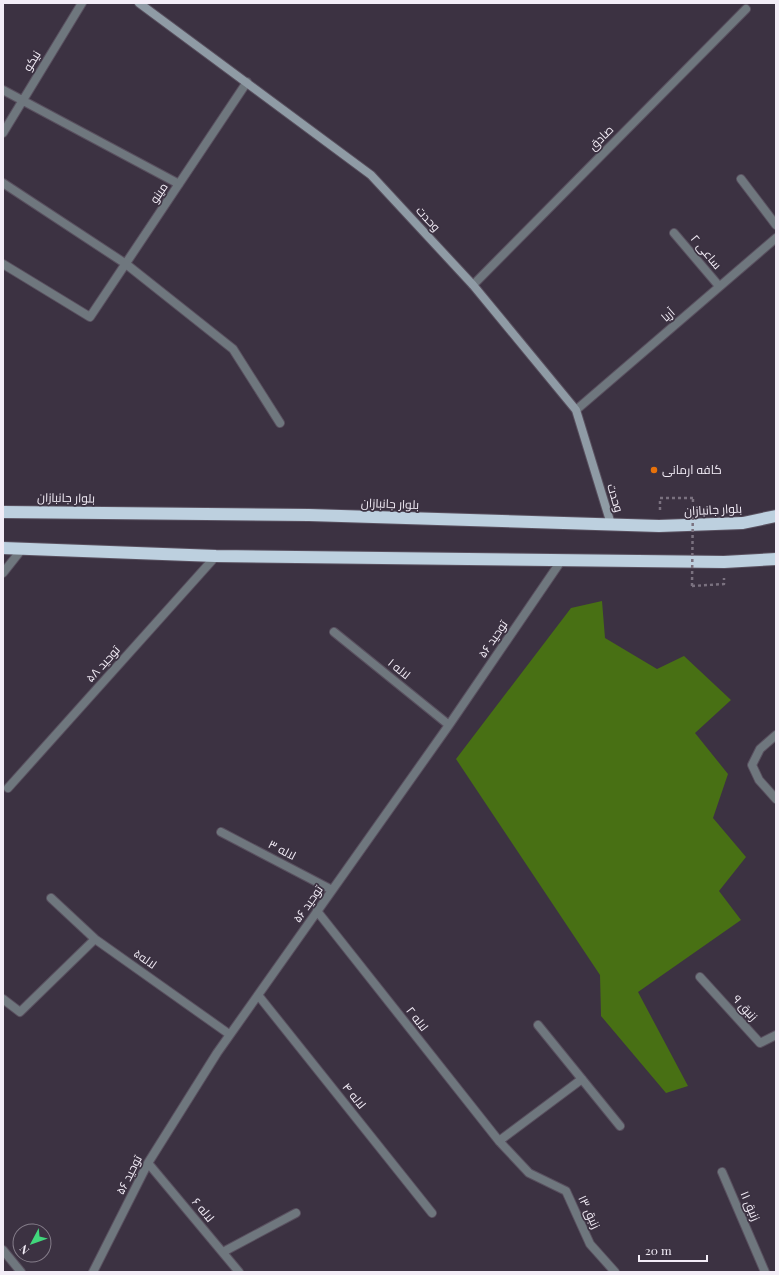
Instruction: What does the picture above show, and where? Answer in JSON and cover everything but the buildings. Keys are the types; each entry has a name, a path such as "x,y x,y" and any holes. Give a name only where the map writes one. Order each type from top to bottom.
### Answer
{"highway":[{"name":"بلوار جانبازان","path":"3,512 309,516 659,526 743,523 776,516"},
{"path":"3,548 216,556 561,561 724,562 776,559"}],"main road":[{"name":"وحدت","path":"139,3 371,175 473,285 576,410 611,524"}],"street":[{"name":"نیکو","path":"3,133 82,3"},
{"name":"صادق","path":"473,285 746,9"},
{"name":"مینو","path":"3,264 90,317 247,82"},
{"path":"3,90 179,184"},
{"path":"741,179 776,225"},
{"path":"3,183 126,264 233,349 280,423"},
{"name":"ساعی ۲","path":"674,233 719,286"},
{"name":"آریا","path":"576,410 776,238"},
{"path":"3,573 22,549"},
{"name":"توحید ۵۸","path":"8,788 216,556"},
{"name":"توحید ۵۶","path":"93,1272 148,1163 229,1034 449,725 561,561"},
{"name":"لاله ۱","path":"334,632 449,725"},
{"path":"776,735 760,749 752,765 759,780 776,799"},
{"name":"لاله ۳","path":"221,832 332,890"},
{"name":"لاله۵","path":"51,898 96,939 229,1034"},
{"name":"لاله ۲","path":"317,911 499,1141"},
{"path":"3,998 20,1012 96,939"},
{"name":"زنبق ۹","path":"700,977 760,1043 776,1035"},
{"name":"لاله ۴","path":"258,995 432,1213"},
{"path":"538,1025 620,1126"},
{"path":"499,1141 582,1079"},
{"name":"زنبق ۱۳","path":"499,1141 529,1173 566,1191 590,1244 615,1272"},
{"name":"لاله ۶","path":"148,1163 239,1272"},
{"name":"زنبق ۱۱","path":"722,1172 765,1272"},
{"path":"223,1252 296,1213"},
{"path":"3,1250 21,1272"}],"path":[{"path":"660,498 693,498 692,586 724,584"}],"green space":[{"path":"602,601 605,638 657,669 684,656 731,700 695,733 728,774 713,818 746,857 719,891 741,920 638,992 688,1086 666,1093 601,1016 600,975 456,759 571,608"}],"place":[{"name":"کافه ارمانی","path":"654,470"}]}
